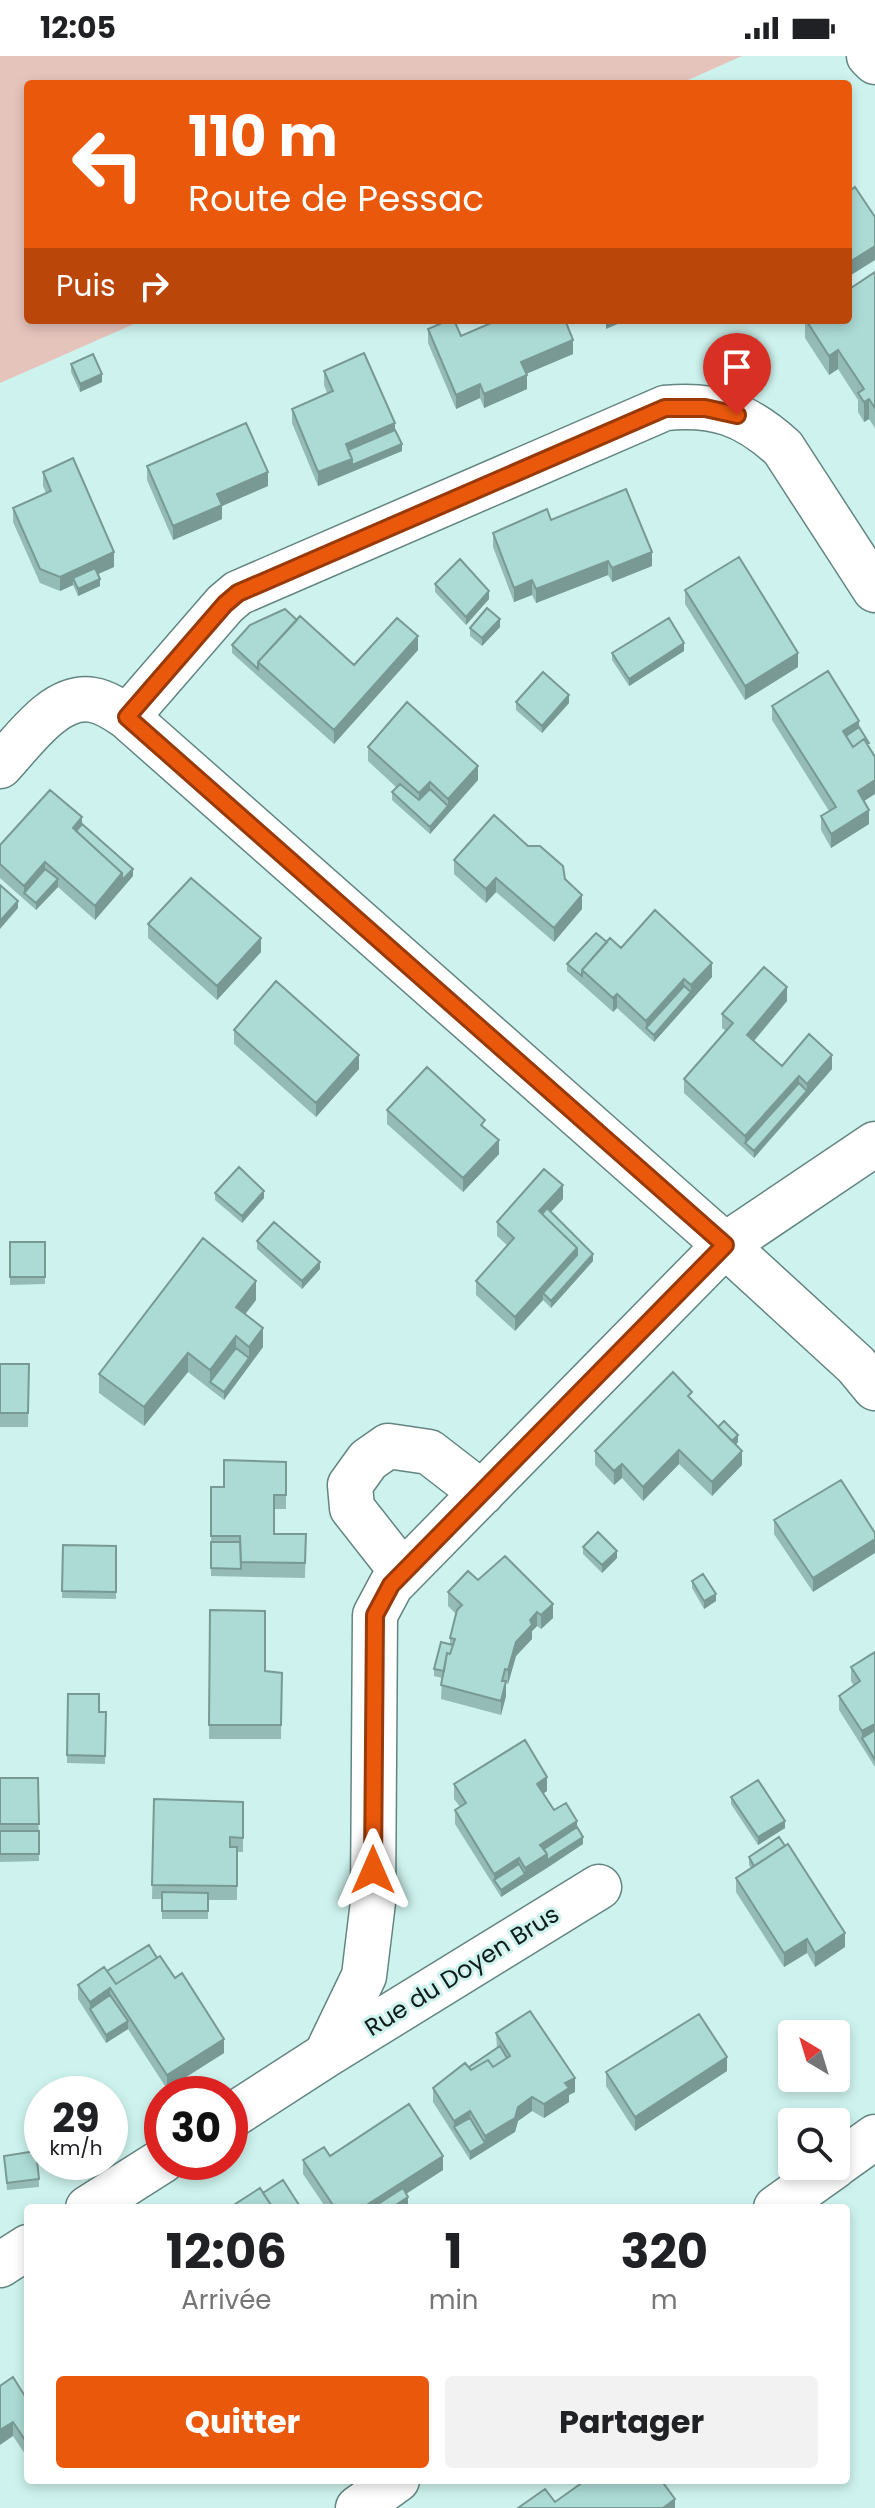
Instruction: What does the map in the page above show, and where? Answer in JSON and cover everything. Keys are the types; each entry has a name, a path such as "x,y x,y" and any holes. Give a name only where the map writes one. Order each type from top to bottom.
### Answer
{"street":[{"path":"869,56 875,62"},
{"path":"110,708 238,593 665,408 684,406 729,412 773,439 783,448 875,590"},
{"path":"0,766 46,718 72,700 110,708 725,1245 856,1365 875,1388"},
{"name":"Rue du Doyen Brus","path":"326,2055 364,1976 373,1902 375,1615 391,1585 725,1245 875,1144"},
{"path":"403,1573 352,1508 350,1485 368,1460 388,1446 429,1452 482,1493"},
{"name":"Rue du Doyen Brus","path":"248,2105 599,1887"},
{"path":"850,2155 875,2137"},
{"path":"94,2204 144,2172"},
{"path":"782,2204 815,2180"},
{"path":"0,2265 24,2250"},
{"path":"358,2508 391,2484"}],"shaded area":[{"path":"0,56 742,56 688,80 24,80 24,324 134,324 0,383"}],"building":[{"path":"855,187 875,217 875,246 852,260 852,189"},
{"path":"875,272 875,408 869,399 864,402 858,393 864,389 838,350 829,356 809,324 852,324 852,287"},
{"path":"440,324 456,324 461,336 489,324 567,324 573,340 521,362 527,375 484,394 480,384 456,395 428,329"},
{"path":"364,353 395,423 346,444 352,459 318,472 292,409 333,391 324,371"},
{"path":"93,354 102,374 80,384 71,364"},
{"path":"246,423 268,472 217,494 222,505 173,526 147,466"},
{"path":"395,430 402,444 352,465 348,450"},
{"path":"73,458 114,552 60,577 40,569 13,508 51,491 43,472"},
{"path":"626,489 652,552 612,568 608,561 536,589 532,580 514,588 493,533 547,509 551,520"},
{"path":"739,557 798,653 745,686 685,590"},
{"path":"460,559 489,591 466,617 435,584"},
{"path":"95,568 100,579 78,589 73,578"},
{"path":"487,608 500,619 482,638 470,628"},
{"path":"285,609 297,620 258,662 258,669 232,645 250,625"},
{"path":"300,616 354,665 397,618 418,636 334,730 258,662"},
{"path":"669,618 684,643 629,679 612,653"},
{"path":"828,671 859,721 843,731 853,747 864,739 875,757 875,780 858,791 869,810 831,834 821,816 836,807 772,706"},
{"path":"543,672 569,695 542,726 516,702"},
{"path":"407,702 478,766 448,799 430,782 419,793 368,747"},
{"path":"859,727 869,743 864,739 853,747 846,736"},
{"path":"400,784 419,800 430,789 448,806 430,827 392,792"},
{"path":"50,790 82,817 73,828 122,873 95,906 45,862 24,886 0,864 0,845"},
{"path":"494,815 528,846 540,846 563,866 565,879 582,895 554,928 496,878 486,889 454,860"},
{"path":"82,824 133,869 122,880 122,873 76,831"},
{"path":"45,869 58,879 36,903 24,893"},
{"path":"191,878 261,938 217,986 148,924"},
{"path":"0,885 18,901 0,921"},
{"path":"655,910 712,963 691,985 684,979 646,1021 617,994 613,998 582,970 610,938 621,948"},
{"path":"596,933 607,942 582,970 582,976 567,964"},
{"path":"764,967 787,987 747,1035 782,1066 809,1034 832,1055 807,1084 799,1076 745,1136 684,1079 733,1023 722,1014"},
{"path":"276,981 359,1055 316,1103 234,1030"},
{"path":"684,986 691,992 654,1035 646,1028"},
{"path":"427,1067 485,1120 481,1125 499,1140 463,1178 387,1110"},
{"path":"799,1083 807,1091 754,1151 745,1143"},
{"path":"239,1167 264,1191 242,1216 215,1193"},
{"path":"544,1169 563,1185 539,1211 577,1248 515,1317 476,1281 514,1238 497,1222"},
{"path":"547,1208 593,1254 551,1301 543,1293 577,1255 577,1248 542,1214"},
{"path":"274,1222 320,1262 302,1281 257,1241"},
{"path":"203,1238 256,1281 236,1307 263,1328 249,1347 236,1336 210,1370 188,1353 144,1407 99,1374"},
{"path":"10,1242 45,1242 45,1277 10,1277"},
{"path":"236,1348 249,1358 224,1392 210,1382"},
{"path":"0,1364 29,1364 28,1413 0,1413"},
{"path":"673,1372 692,1392 688,1396 742,1451 712,1482 679,1450 643,1487 622,1464 614,1471 595,1451"},
{"path":"724,1421 738,1435 732,1441 718,1427"},
{"path":"224,1460 286,1462 286,1495 274,1495 274,1534 306,1534 305,1563 241,1562 240,1536 211,1536 211,1487 224,1487"},
{"path":"841,1480 875,1533 875,1539 813,1578 774,1520"},
{"path":"598,1532 617,1551 602,1565 583,1547"},
{"path":"211,1542 240,1542 241,1569 211,1568"},
{"path":"63,1545 116,1546 116,1592 62,1591"},
{"path":"505,1556 553,1604 541,1615 537,1612 530,1620 532,1625 516,1642 508,1670 505,1669 502,1681 506,1681 501,1701 441,1685 447,1653 450,1654 455,1639 450,1638 457,1610 462,1605 448,1592 468,1571 478,1580"},
{"path":"703,1574 716,1594 704,1601 692,1581"},
{"path":"210,1610 265,1611 265,1671 282,1673 281,1725 209,1725"},
{"path":"441,1642 453,1645 450,1654 447,1653 444,1671 434,1669"},
{"path":"875,1652 875,1724 862,1731 839,1696 860,1681 851,1667"},
{"path":"68,1694 99,1694 99,1712 106,1712 105,1756 67,1755"},
{"path":"875,1730 875,1760 862,1738"},
{"path":"525,1740 547,1777 537,1784 554,1810 566,1803 577,1821 540,1845 547,1854 525,1868 519,1858 494,1874 455,1810 466,1803 454,1784"},
{"path":"0,1778 38,1778 39,1824 0,1824"},
{"path":"758,1780 785,1821 758,1837 731,1797"},
{"path":"154,1799 243,1802 243,1838 230,1837 230,1847 237,1847 237,1886 152,1885"},
{"path":"577,1827 583,1837 547,1860 544,1849"},
{"path":"0,1831 39,1831 39,1854 0,1854"},
{"path":"779,1837 785,1846 754,1866 749,1857"},
{"path":"788,1844 845,1933 815,1953 807,1939 784,1953 736,1878"},
{"path":"519,1864 525,1874 501,1890 494,1880"},
{"path":"162,1892 208,1893 208,1911 162,1911"},
{"path":"149,1945 157,1958 116,1984 107,1971"},
{"path":"160,1956 175,1978 182,1973 224,2039 167,2075 110,1988 90,2002 78,1985 104,1967 116,1984"},
{"path":"110,1995 128,2021 106,2035 90,2009"},
{"path":"530,2011 575,2078 565,2083 569,2088 544,2104 532,2097 518,2107 515,2118 485,2136 470,2111 454,2121 433,2088 465,2063 471,2070 488,2060 493,2067 510,2056 496,2033"},
{"path":"699,2014 727,2057 635,2117 606,2072"},
{"path":"500,2046 507,2058 493,2067 488,2060 471,2070 469,2067"},
{"path":"409,2104 443,2156 368,2204 332,2204 303,2160 324,2147 330,2156"},
{"path":"470,2118 485,2143 470,2152 454,2127"},
{"path":"24,2153 24,2180 31,2180 7,2183 4,2156"},
{"path":"283,2180 298,2204 270,2204 263,2193"},
{"path":"260,2188 270,2204 235,2204"},
{"path":"403,2188 408,2197 397,2204 378,2204"},
{"path":"13,2377 24,2395 24,2438 13,2422 0,2430 0,2386"},
{"path":"580,2484 664,2484 675,2499 663,2508 518,2508 545,2489 555,2502"}],"route":[{"path":"373,1870 375,1615 391,1585 725,1245 127,717 238,593 665,408 705,408 737,415"}]}
